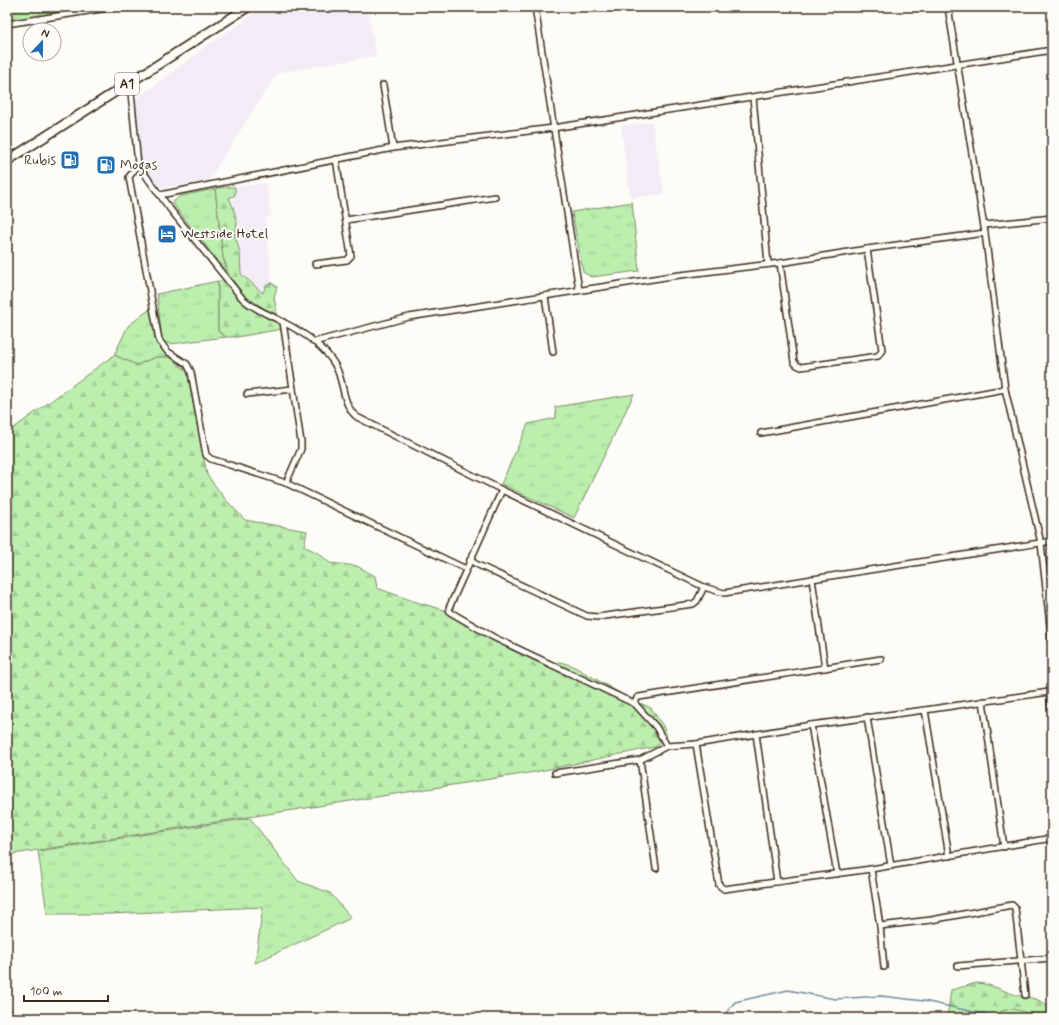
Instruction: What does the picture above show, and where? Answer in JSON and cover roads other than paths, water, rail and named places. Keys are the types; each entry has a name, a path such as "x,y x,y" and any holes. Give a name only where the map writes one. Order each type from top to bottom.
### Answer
{"highway":[{"name":"A1","path":"7,161 248,7"}],"street":[{"path":"7,24 114,7"},
{"path":"535,7 579,290"},
{"path":"948,7 984,225 1005,389 1041,543 1052,644"},
{"path":"160,195 393,148 553,128 1052,50"},
{"path":"130,82 138,165 170,209 242,298 253,307 283,322 314,342 335,365 346,405 357,417 502,490 704,587 724,593 1052,542"},
{"path":"383,85 393,148"},
{"path":"753,97 768,264"},
{"path":"315,264 347,260 351,256 336,159"},
{"path":"138,165 129,178 159,340 167,352 187,364 191,372 206,455 210,459 286,483 466,569"},
{"path":"346,220 495,197"},
{"path":"984,225 1052,218"},
{"path":"314,342 409,317 672,276 780,263 867,249 985,233"},
{"path":"780,263 794,362 797,365 801,367 878,356 882,350 867,249"},
{"path":"545,296 553,352"},
{"path":"283,322 301,446 286,483"},
{"path":"247,394 293,389"},
{"path":"760,433 1005,389"},
{"path":"502,490 449,608 450,612 493,638 635,704 656,727 667,746"},
{"path":"470,560 587,616 598,617 692,604 701,596 704,587"},
{"path":"812,579 825,668"},
{"path":"635,704 639,696 881,659"},
{"path":"1052,686 1049,692 1052,715"},
{"path":"555,773 640,760 667,746 696,744 811,725 1049,692"},
{"path":"983,701 1004,847"},
{"path":"925,710 949,856"},
{"path":"867,717 891,866"},
{"path":"811,725 837,874"},
{"path":"756,734 778,882"},
{"path":"696,744 719,885 724,889 891,866 1052,838"},
{"path":"640,760 656,868"},
{"path":"871,869 880,926 884,967"},
{"path":"880,926 931,920 1012,906 1015,908 1025,995"},
{"path":"958,966 1052,958"},
{"path":"7,1013 20,1018"}],"waterway":[{"path":"722,1018 735,1002 788,990 835,999 881,996 924,1001 1002,1018"}],"place":[{"name":"Rubis","path":"70,160"},
{"name":"Mogas","path":"106,165"},
{"name":"Westside Hotel","path":"167,234"}]}
